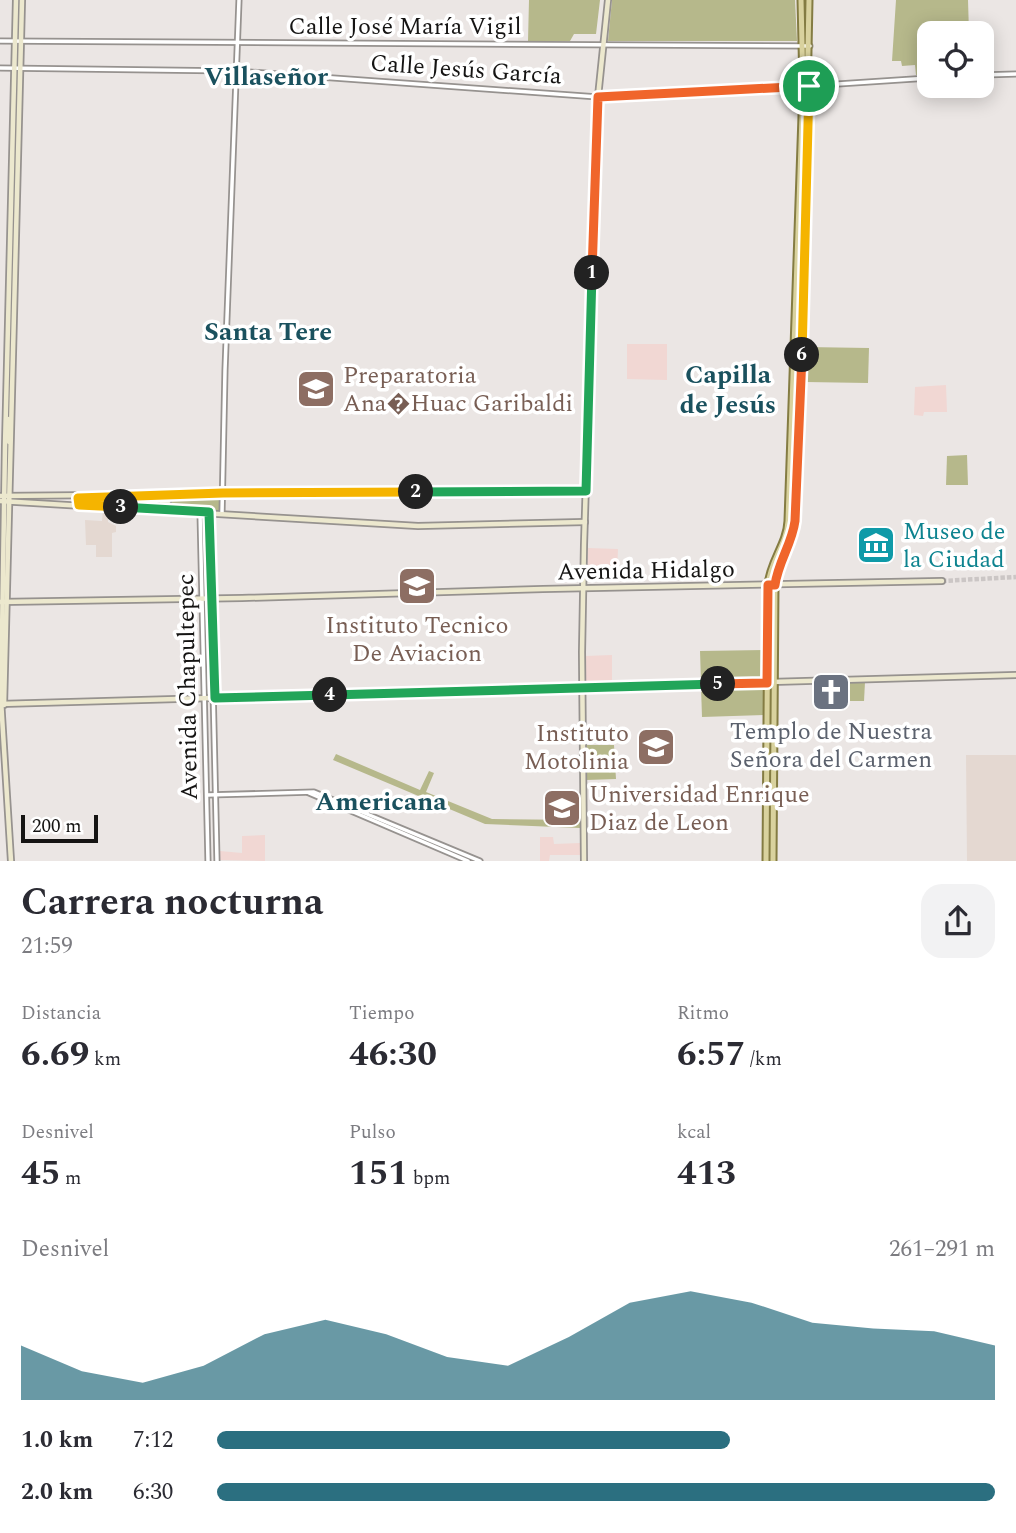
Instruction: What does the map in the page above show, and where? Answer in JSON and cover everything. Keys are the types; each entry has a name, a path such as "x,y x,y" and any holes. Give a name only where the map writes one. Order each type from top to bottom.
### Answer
{"main road":[{"path":"5,498 12,443 16,0"},
{"path":"17,41 22,0"},
{"path":"584,861 583,588 598,97 608,0"},
{"path":"802,0 807,46"},
{"path":"773,861 775,683 772,562 786,534 788,521 809,0"},
{"path":"10,861 2,705 6,412 17,69"},
{"path":"6,412 9,440 12,443"},
{"path":"5,498 223,493 586,491"},
{"path":"157,509 163,502 159,495"},
{"path":"172,495 167,502 168,507 174,510"},
{"path":"79,496 79,505"},
{"path":"87,496 88,505"},
{"path":"5,498 418,526 585,522"},
{"name":"Avenida Hidalgo","path":"211,599 942,581"},
{"path":"766,861 767,683 772,585"},
{"path":"4,603 211,599"},
{"path":"2,705 1016,674"}],"street":[{"path":"222,513 239,0"},
{"name":"Calle José María Vigil","path":"0,41 807,46"},
{"name":"Calle Jesús García","path":"0,68 235,71 598,97 917,79"},
{"path":"994,75 1016,74"},
{"name":"Avenida Chapultepec","path":"200,512 208,861"},
{"name":"Avenida Chapultepec","path":"209,512 217,861"},
{"path":"200,521 204,518 209,521"},
{"path":"307,792 468,861"},
{"path":"207,795 314,792 480,861"}],"shaded area":[{"path":"627,344 667,344 667,380 627,379"},
{"path":"946,385 947,412 914,415 915,387"},
{"path":"103,509 108,509 108,522 116,526 116,532 112,533 112,557 96,557 96,545 86,545 85,520 102,521"},
{"path":"588,548 618,549 617,572 587,572"},
{"path":"612,655 612,682 586,682 585,656"},
{"path":"966,755 1016,755 1016,861 967,861"},
{"name":"Universidad Enrique Diaz de Leon","path":"544,799 579,799 579,819 551,819 551,816 544,816"},
{"path":"265,835 265,861 220,860 220,851 242,853 242,836"},
{"path":"540,837 553,837 554,844 580,843 580,855 550,855 549,861 540,861"}],"green space":[{"path":"529,0 600,0 596,34 574,34 570,41 528,41"},
{"path":"612,0 795,0 797,41 608,41"},
{"path":"896,0 968,0 969,21 917,21 917,75 915,65 902,66 901,61 892,61"},
{"path":"806,347 869,348 868,383 806,382"},
{"path":"967,455 968,485 946,485 947,456"},
{"path":"218,496 221,508 218,511 173,508 169,504 174,497"},
{"path":"158,497 162,502 158,507 94,503 92,500 95,498"},
{"path":"766,650 766,680 701,682 700,651"},
{"path":"865,682 864,701 839,701 838,683"},
{"path":"766,685 766,715 702,717 701,687"},
{"path":"585,745 614,745 616,779 586,780"},
{"path":"336,754 420,790 429,771 434,773 426,792 492,819 580,820 580,828 485,824 333,760"}],"tunnel":[{"path":"942,581 1016,577"}],"place":[{"name":"Preparatoria Ana�Huac Garibaldi","path":"316,389"},
{"name":"Museo de la Ciudad","path":"876,545"},
{"name":"Instituto Tecnico De Aviacion","path":"417,586"},
{"name":"Templo de Nuestra Señora del Carmen","path":"831,692"},
{"name":"Instituto Motolinia","path":"656,747"},
{"name":"Universidad Enrique Diaz de Leon","path":"562,808"}],"district":[{"name":"Villaseñor","path":"266,76"},
{"name":"Santa Tere","path":"268,331"},
{"name":"Capilla de Jesús","path":"728,389"},
{"name":"Americana","path":"381,801"}],"route":[{"path":"809,86 801,404 795,521 792,538 777,572 775,585 768,585 767,683 215,698 209,512 79,505 79,496 586,491 598,97 809,86"}]}
